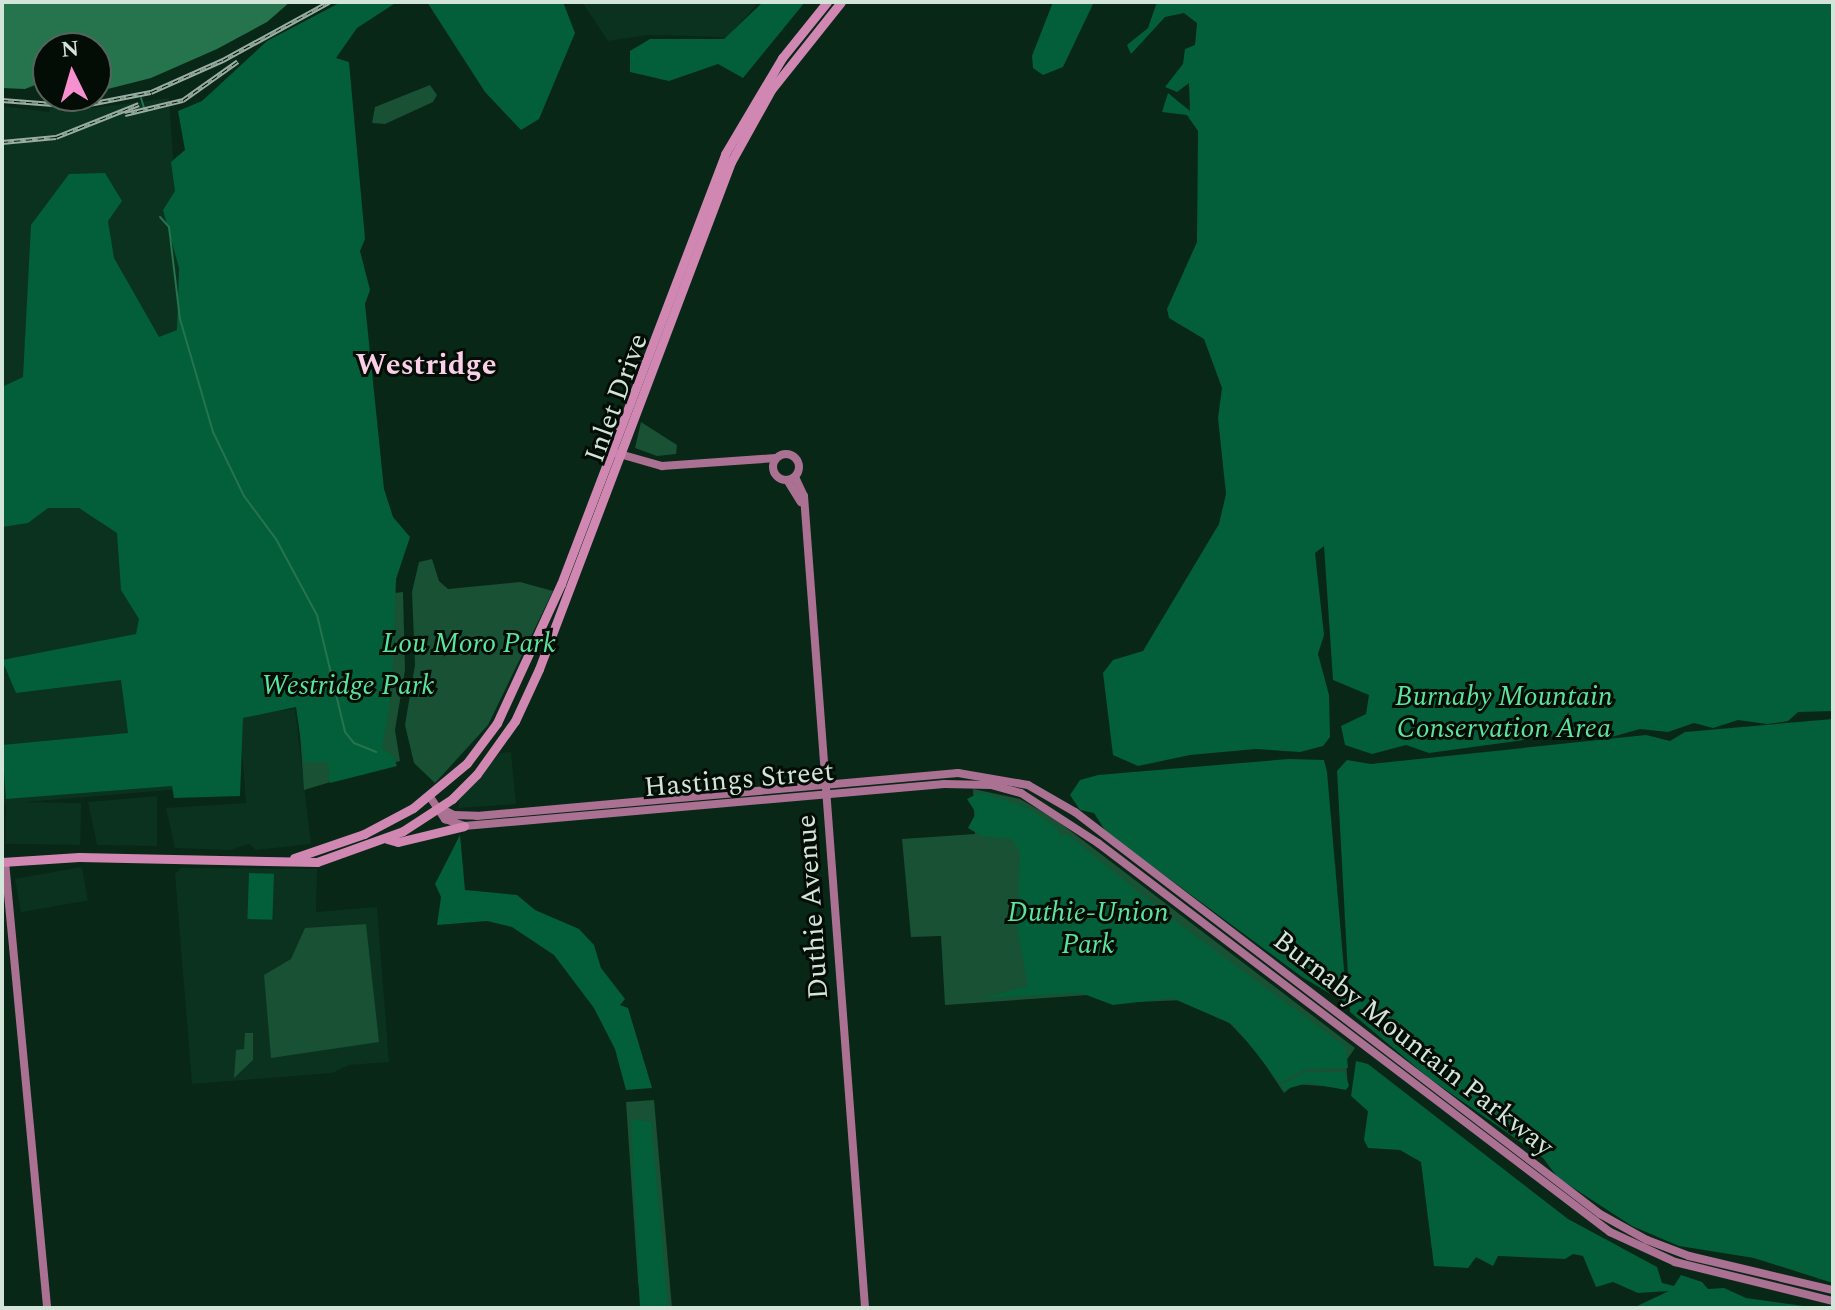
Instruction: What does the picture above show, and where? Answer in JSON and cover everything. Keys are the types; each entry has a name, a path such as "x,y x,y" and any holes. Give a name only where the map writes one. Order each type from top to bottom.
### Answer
{"main road":[{"name":"Inlet Drive","path":"438,807 477,774 515,721 725,154 782,58 827,2"},
{"name":"Inlet Drive","path":"430,797 482,746 511,697 616,453 731,162 771,90 841,2"},
{"path":"616,453 662,466 746,459 774,461 786,454 796,459 791,478 777,477 774,461"},
{"name":"Duthie Avenue","path":"791,478 801,502 865,1308"},
{"name":"Hastings Street","path":"438,807 458,816 477,816 944,774 994,775"},
{"name":"Burnaby Mountain Parkway","path":"994,775 1060,801 1600,1214 1680,1253 1833,1290"},
{"name":"Hastings Street","path":"464,826 977,784 1008,789 1049,807"},
{"path":"294,858 364,834 430,797 445,819 464,826"},
{"path":"1049,807 1060,801"},
{"path":"47,1308 3,862 79,857 294,858 317,862 387,839 438,807"},
{"name":"Burnaby Mountain Parkway","path":"1049,807 1610,1232 1675,1262 1833,1301"},
{"path":"387,839 398,842 464,826"}],"shaded area":[{"path":"2,2 290,2 267,22 217,49 151,78 112,88 112,32 32,32 32,86 2,88"},
{"path":"582,2 759,2 727,37 648,35 608,41"},
{"path":"169,98 217,786 2,804 2,106 32,112 112,112 112,105"},
{"path":"295,709 311,844 256,850 249,844 230,850 175,848 166,808 246,803 239,715"},
{"path":"511,752 516,804 459,808 459,798 500,753"},
{"path":"157,796 157,846 97,845 88,802"},
{"path":"6,802 81,803 80,845 5,844"},
{"path":"82,867 88,900 21,912 15,879"},
{"path":"181,868 317,869 316,912 377,907 389,1062 349,1065 332,1073 192,1084 175,874"}],"green space":[{"path":"341,2 397,2 357,28 336,58 349,62 365,239 360,251 370,290 365,304 384,489 393,517 410,537 396,579 392,692 382,749 393,755 397,766 330,783 328,762 304,762 296,707 243,718 240,796 174,798 172,786 6,799 2,745 128,733 121,680 16,693 2,660 136,634 139,619 121,590 117,533 79,508 48,508 28,523 2,527 2,387 23,377 31,225 69,174 105,173 122,201 108,221 114,258 159,337 177,330 179,268 163,210 175,191 171,162 185,150 178,111 202,101 267,41"},
{"path":"427,2 563,2 575,33 539,119 521,130 485,92"},
{"path":"763,2 805,2 743,78 718,64 669,81 630,72 630,51 650,39 724,39"},
{"path":"1053,2 1094,2 1063,67 1043,75 1033,68 1032,56"},
{"name":"Burnaby Mountain Conservation Area","path":"1157,2 1833,2 1833,711 1798,712 1788,721 1767,724 1738,720 1713,728 1694,723 1668,732 1640,729 1608,738 1584,732 1429,753 1406,745 1372,754 1345,745 1341,726 1366,714 1369,695 1333,680 1324,546 1315,553 1324,635 1318,654 1329,695 1330,737 1323,746 1300,752 1256,749 1190,755 1138,766 1113,755 1103,673 1113,660 1143,651 1219,524 1226,494 1218,418 1222,388 1204,339 1169,318 1167,309 1197,242 1198,131 1187,115 1162,112 1168,93 1190,111 1189,83 1177,92 1165,87 1183,64 1185,49 1195,45 1197,23 1184,13 1165,17 1131,54 1127,45 1148,28"},
{"path":"430,85 437,95 433,102 385,124 372,123 375,107"},
{"path":"641,422 677,445 676,454 657,456 635,448"},
{"name":"Lou Moro Park","path":"432,559 439,581 448,589 520,582 553,591 488,725 435,783 414,763 405,725 415,665 412,592 419,562"},
{"name":"Westridge Park","path":"403,592 405,670 395,730 400,761 304,790 293,635 353,598"},
{"path":"1833,719 1833,1283 1754,1258 1679,1246 1632,1226 1558,1178 1543,1158 1429,1078 1350,1012 1337,771 1347,760 1371,764 1646,735 1670,741 1685,732"},
{"path":"1289,759 1324,760 1327,772 1347,1004 1302,977 1106,832 1094,813 1080,810 1070,795 1080,780 1098,775"},
{"name":"Duthie-Union Park","path":"973,789 1020,799 1055,819 1355,1048 1346,1061 1348,1088 1295,1084 1284,1093 1256,1051 1219,1012 1184,1000 1114,1003 1088,995 945,1005 941,936 911,937 902,839 975,834"},
{"name":"Duthie-Union Park","path":"981,792 1030,809 1057,828 1061,837 1067,834 1171,918 1346,1047 1348,1068 1305,1069 1280,1083 1234,1025 1172,998 1113,1005 1081,993 983,998 1028,986 1017,926 1020,853 1012,839 982,836 968,828 976,813 967,799"},
{"path":"460,835 465,890 517,895 535,910 579,929 594,945 601,968 625,999 620,1005 628,1008 652,1088 626,1090 615,1049 594,1008 554,955 512,927 487,921 437,925 441,897 435,884"},
{"path":"249,873 274,874 272,920 247,919"},
{"path":"366,924 379,1042 271,1058 264,975 291,959 305,928"},
{"path":"245,1033 253,1033 253,1060 234,1078 236,1050 244,1049"},
{"path":"1356,1061 1368,1064 1568,1219 1657,1267 1662,1283 1674,1286 1681,1275 1702,1282 1708,1289 1724,1288 1746,1298 1818,1308 1633,1308 1669,1291 1638,1293 1613,1282 1596,1287 1583,1256 1573,1254 1565,1259 1498,1256 1493,1266 1476,1257 1468,1268 1434,1266 1421,1162 1400,1150 1368,1148 1364,1140 1368,1111 1351,1096"},
{"path":"1306,1072 1344,1072 1349,1085 1346,1090 1308,1083 1282,1090 1282,1084"},
{"path":"654,1100 672,1308 641,1308 638,1281 626,1102"},
{"path":"631,1119 651,1122 668,1308 640,1308"}],"waterway":[{"path":"141,98 144,108"},
{"path":"160,217 169,227 180,319 213,432 244,496 276,539 317,615 345,732 354,743 376,752"}],"railway":[{"path":"2,100 79,106 151,92 223,60 329,2"},
{"path":"125,114 183,100 238,61"},
{"path":"2,142 56,137 139,104"}],"district":[{"name":"Westridge","path":"426,365"}]}
